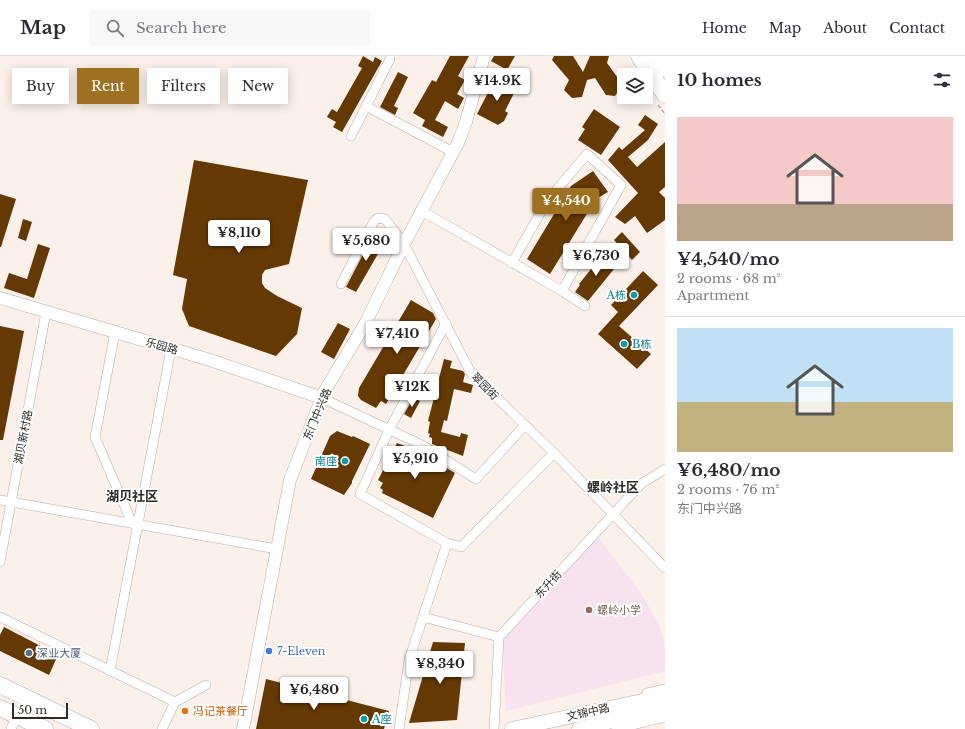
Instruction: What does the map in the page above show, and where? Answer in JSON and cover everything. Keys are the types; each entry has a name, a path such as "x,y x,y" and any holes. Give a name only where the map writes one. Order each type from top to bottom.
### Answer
{"highway":[{"path":"639,56 665,95"},
{"path":"0,685 91,729"},
{"path":"0,708 14,722 45,729"}],"main road":[{"name":"文锦中路","path":"512,729 665,696"},
{"name":"文锦中路","path":"579,729 665,708"}],"street":[{"name":"东门中兴路","path":"243,729 290,480 322,398 365,324 404,244 453,152 466,122 484,56"},
{"path":"351,136 390,59"},
{"path":"366,106 453,152"},
{"path":"512,263 548,201 587,154 621,186 562,292"},
{"path":"422,211 585,306"},
{"name":"翠园街","path":"341,284 374,221 378,218 385,219 404,244 471,373 554,453 665,568"},
{"name":"乐园路","path":"0,298 171,349 322,398"},
{"name":"湖贝新村路","path":"0,562 46,312"},
{"path":"446,323 389,430 360,494 447,543 461,547 554,453"},
{"path":"115,332 95,437 135,524"},
{"path":"110,670 135,524 171,349"},
{"path":"322,398 422,445 476,479 525,425"},
{"name":"东升街","path":"499,637 614,515 641,484 665,469"},
{"path":"0,500 277,549"},
{"path":"399,729 409,660 447,543"},
{"path":"423,616 499,637 494,729"},
{"path":"0,617 175,702"},
{"path":"162,729 175,702 206,685"},
{"path":"618,705 648,693 665,689"},
{"path":"616,729 665,717"}],"shaded area":[{"name":"螺岭小学","path":"597,536 641,593 660,627 665,648 665,671 506,711 502,638"}],"building":[{"path":"363,56 373,62 375,57 382,61 342,132 333,127 336,122 327,117 332,109 337,112 362,68 358,66"},
{"path":"450,56 469,56 458,76 465,80 457,94 464,98 458,109 445,101 435,120 448,127 443,137 422,126 425,120 413,113 432,80 436,82"},
{"path":"494,56 515,56 507,70 491,61"},
{"path":"554,56 573,56 583,72 590,56 609,56 607,63 617,77 617,93 615,96 606,95 595,78 587,80 582,97 572,98 564,90 569,80 552,60"},
{"path":"398,72 408,77 394,106 398,108 395,115 380,107"},
{"path":"496,77 517,87 505,111 508,113 504,121 498,125 477,114"},
{"path":"594,109 620,127 601,155 578,140 585,129 582,127"},
{"path":"645,115 658,124 648,140 628,157 637,167 665,142 665,187 659,192 665,198 665,220 647,233 635,216 625,224 615,217 638,193 608,160 619,147 622,150 645,130 638,125"},
{"path":"194,160 308,180 289,264 265,270 262,275 262,283 265,288 277,296 302,308 297,334 276,356 189,326 182,309 187,279 173,275"},
{"path":"593,171 608,192 596,199 550,274 527,259 571,186"},
{"path":"0,194 16,199 1,247 0,247"},
{"path":"23,219 32,222 26,241 18,238"},
{"path":"622,232 640,252 632,260 614,240"},
{"path":"374,233 386,240 356,292 346,287"},
{"path":"38,244 50,248 34,298 4,288 9,273 27,279"},
{"path":"604,253 618,264 588,301 575,292 580,285 579,284"},
{"path":"643,271 658,285 619,326 651,354 637,369 598,334 618,312 611,305"},
{"path":"411,300 433,313 436,319 386,404 381,401 376,408 361,400 358,396 359,388"},
{"path":"338,323 350,329 334,359 321,352"},
{"path":"0,326 24,331 3,440 0,440"},
{"path":"444,359 452,361 450,368 463,371 465,374 463,382 473,385 471,393 454,389 447,421 444,420 441,432 460,437 461,433 468,435 463,456 432,444 432,438 429,437 430,434 428,433 430,422 428,421"},
{"path":"413,398 420,401 411,418 404,414"},
{"path":"337,431 352,437 353,436 370,444 352,483 344,495 311,479 330,436"},
{"path":"397,443 419,451 455,473 433,518 382,493 383,490 380,488 383,483 378,480"},
{"name":"深业大厦","path":"4,627 58,655 49,675 0,651 0,635"},
{"path":"433,642 465,643 457,720 409,723"},
{"path":"266,679 389,711 384,729 256,729"}],"place":[{"name":"A栋","path":"634,295"},
{"name":"B栋","path":"624,344"},
{"name":"南座","path":"345,461"},
{"name":"螺岭小学","path":"589,610"},
{"name":"7-Eleven","path":"269,651"},
{"name":"深业大厦","path":"29,653"},
{"name":"冯记茶餐厅","path":"185,711"},
{"name":"A座","path":"364,719"}],"district":[{"name":"螺岭社区","path":"613,487"},
{"name":"湖贝社区","path":"132,496"}]}
